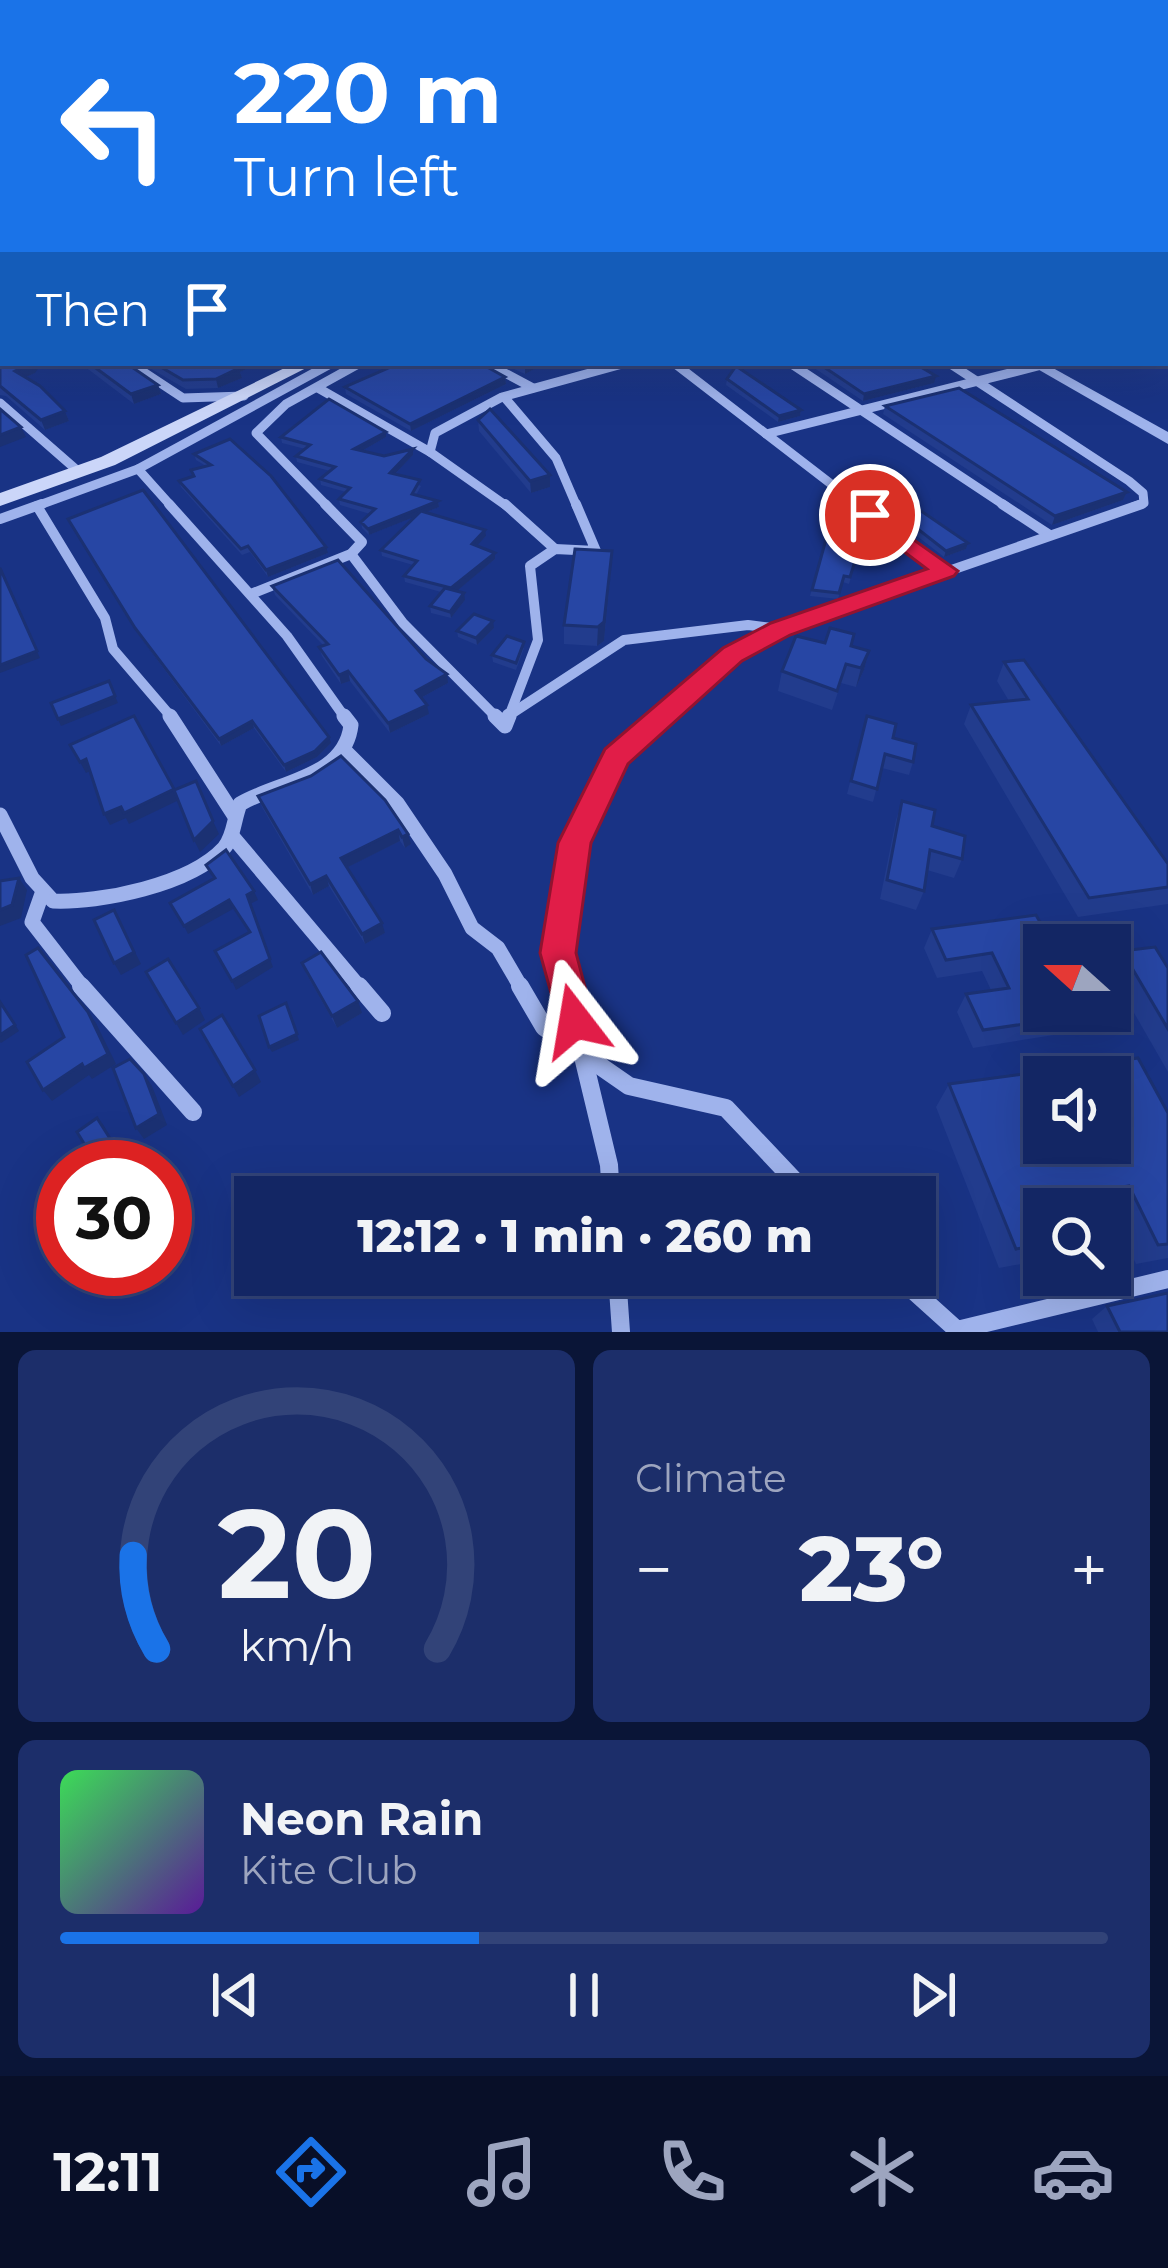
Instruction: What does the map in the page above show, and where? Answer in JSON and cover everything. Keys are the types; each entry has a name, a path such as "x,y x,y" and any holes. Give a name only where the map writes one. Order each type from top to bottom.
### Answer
{"main road":[{"path":"0,500 79,472 249,396 303,366"}],"street":[{"path":"134,366 182,398 249,396"},
{"path":"0,519 138,469 327,366"},
{"path":"251,594 351,554 361,539 256,433 258,424 274,411 354,366"},
{"path":"493,366 533,388"},
{"path":"430,452 435,433 451,421 533,388 615,366"},
{"path":"678,366 945,571"},
{"path":"795,366 1048,534"},
{"path":"610,1176 558,953 574,843 616,757 733,654 781,629 1147,499 1129,481 954,366"},
{"path":"766,434 1030,366"},
{"path":"1040,366 1168,439"},
{"path":"318,388 430,452 505,503 555,549"},
{"path":"351,554 403,622 506,726 538,640 530,566 555,549 596,551 556,458 505,398"},
{"path":"0,403 79,472"},
{"path":"0,815 32,878 53,901 71,904 112,897 204,861 223,849 232,836 234,815 248,798 331,764 345,751 351,725 251,594 138,469"},
{"path":"37,506 105,618 112,650 174,720 234,815"},
{"path":"514,712 624,640 748,625 781,629"},
{"path":"345,751 397,803 446,874 472,928 498,948 544,1027 629,1086 726,1108 790,1176"},
{"path":"232,836 382,1013"},
{"path":"43,890 32,922 87,993 193,1112"},
{"path":"919,1296 957,1330 1168,1279"},
{"path":"618,1296 621,1332"}],"building":[{"path":"0,366 25,366 15,371 40,386 65,411 41,420 0,386"},
{"path":"93,366 130,366 158,385 131,394"},
{"path":"159,366 239,368 216,379 183,380"},
{"path":"393,366 485,366 505,377 410,424 345,387"},
{"path":"736,366 801,410 779,416 727,379"},
{"path":"822,366 919,366 936,376 864,394"},
{"path":"959,388 1127,492 1055,516 885,406"},
{"path":"329,399 386,432 354,449 384,456 413,449 390,473 420,480 412,494 438,501 368,529 361,522 375,509 339,499 350,488 320,479 335,467 296,456 310,445 281,437"},
{"path":"0,409 21,427 0,435"},
{"path":"490,409 550,475 530,481 478,420"},
{"path":"230,439 271,476 326,547 266,570 248,546 241,549 179,481 194,476 191,470 211,465 194,454"},
{"path":"143,490 329,737 315,751 284,765 252,721 219,739 135,628 68,519"},
{"path":"905,500 968,543 946,551 896,512"},
{"path":"421,511 485,530 472,544 495,553 451,588 404,576 417,561 381,550"},
{"path":"860,512 880,526 877,534 854,529"},
{"path":"828,532 862,539 850,577 844,576 839,593 812,590"},
{"path":"575,549 612,551 604,622 598,627 564,625"},
{"path":"338,560 426,659 447,674 416,691 427,705 388,723 348,671 339,675 319,647 328,644 272,586"},
{"path":"0,568 37,651 0,665"},
{"path":"445,588 464,593 450,612 430,606"},
{"path":"474,614 493,621 476,638 457,631"},
{"path":"830,628 854,634 851,646 869,651 861,668 846,664 837,691 782,671 796,636 825,643"},
{"path":"507,636 524,642 516,663 492,655"},
{"path":"1024,660 1168,864 1168,887 1089,898 971,705 1028,699 1004,662"},
{"path":"109,681 115,696 58,719 51,703"},
{"path":"134,716 174,789 124,813 121,807 104,814 86,759 80,762 70,745"},
{"path":"867,716 896,724 893,738 916,744 913,762 885,754 877,789 851,781"},
{"path":"341,756 385,800 408,834 402,837 398,830 341,858 382,923 362,934 326,876 310,884 258,796 311,776"},
{"path":"196,781 213,821 194,840 174,790"},
{"path":"902,801 935,810 932,826 965,836 962,859 930,850 924,891 887,880"},
{"path":"226,850 254,891 247,895 270,959 232,981 215,951 250,932 229,900 184,926 170,903 215,878 206,865"},
{"path":"19,878 12,905 0,910 0,881"},
{"path":"114,910 134,952 114,963 94,920"},
{"path":"1036,915 1041,924 1023,924 1023,1024 983,1030 966,994 1009,988 992,953 946,960 932,929"},
{"path":"1155,947 1168,968 1168,1029 1131,966 1131,950"},
{"path":"38,948 88,1012 108,1054 84,1068 82,1064 43,1090 27,1062 64,1037 26,955"},
{"path":"321,952 358,1001 332,1016 302,963"},
{"path":"168,959 199,1008 176,1023 146,972"},
{"path":"0,1002 15,1025 0,1035"},
{"path":"286,1003 297,1034 269,1047 259,1016"},
{"path":"222,1015 255,1070 233,1086 200,1029"},
{"path":"1138,1058 1168,1113 1168,1244 1158,1245 1129,1186 1023,1188 1023,1248 1016,1249 949,1084 1023,1074 1023,1164 1131,1164 1131,1059"},
{"path":"130,1059 144,1074 159,1114 136,1128 113,1068"},
{"path":"97,1118 111,1140 82,1140 77,1132"},
{"path":"1168,1293 1168,1332 1120,1332 1107,1306"}],"route":[{"path":"575,1021 558,953 574,843 616,757 733,654 781,629 945,571 870,515"}]}
